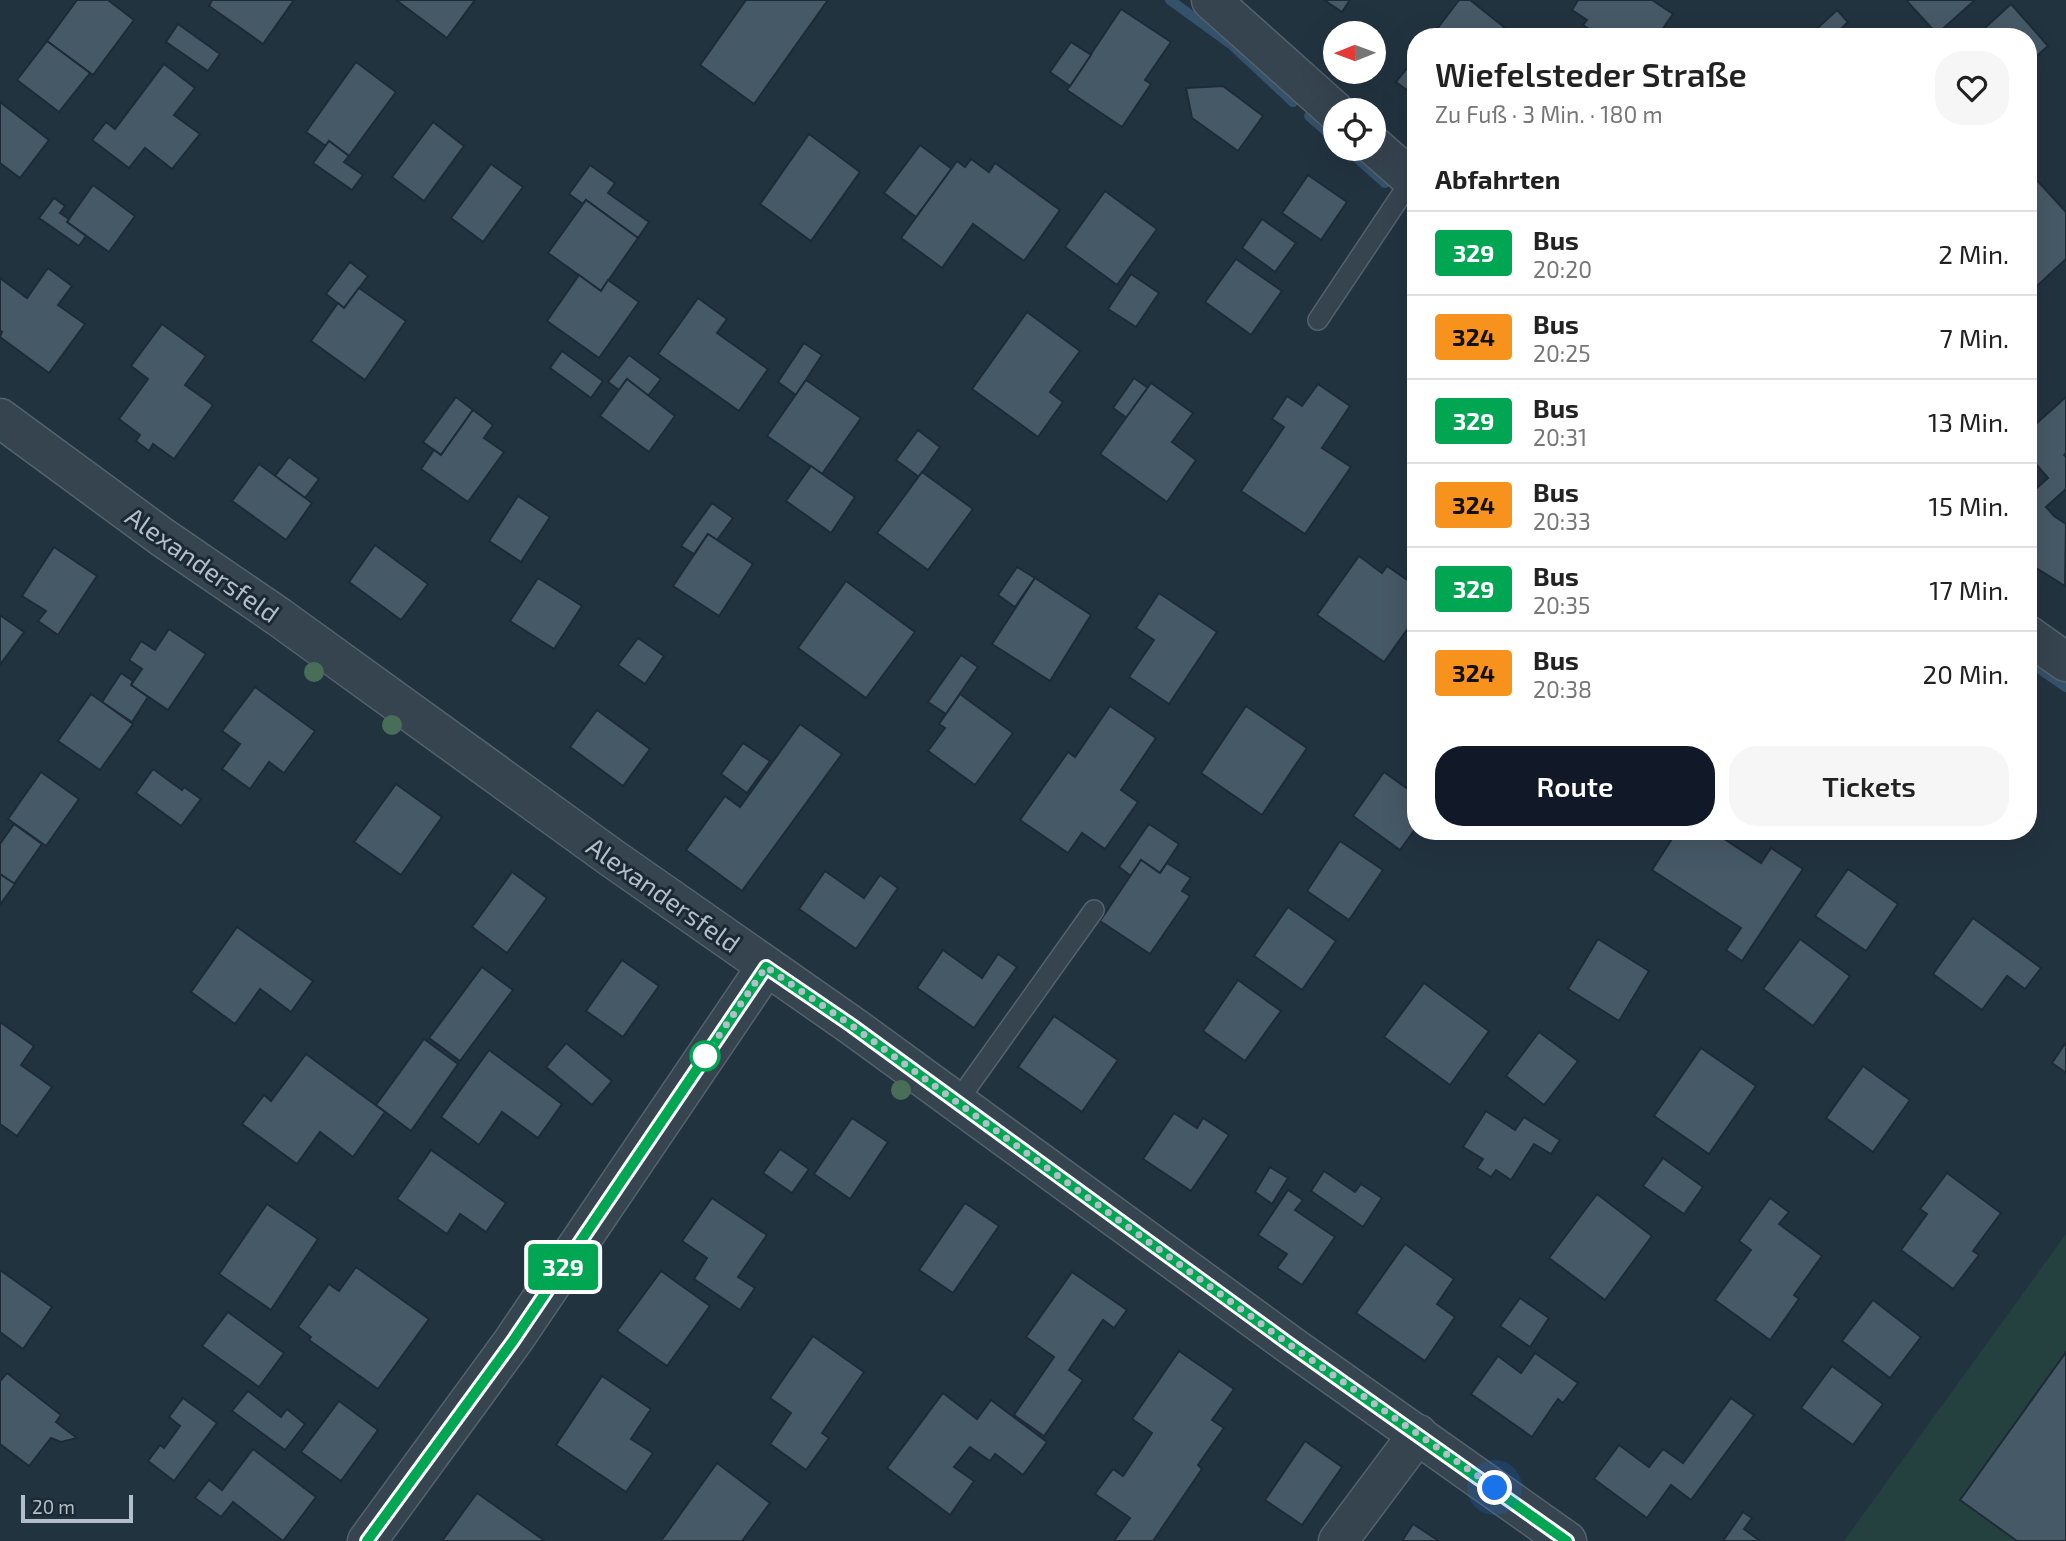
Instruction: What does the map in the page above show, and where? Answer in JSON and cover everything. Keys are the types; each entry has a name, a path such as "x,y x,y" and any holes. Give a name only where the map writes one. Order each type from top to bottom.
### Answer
{"street":[{"path":"1211,0 1323,100"},
{"path":"1386,156 1407,175"},
{"name":"Alexandersfeld","path":"0,418 162,537 279,617 1567,1541"},
{"path":"2037,641 2066,662"},
{"path":"368,1541 513,1341 766,967"},
{"path":"1338,1541 1418,1434"}],"lane":[{"path":"1318,320 1407,191"},
{"path":"957,1102 1094,910"}],"green space":[{"path":"2066,1234 2066,1541 1844,1541"}],"building":[{"path":"77,0 108,0 134,20 93,75 47,41"},
{"path":"212,0 294,0 263,44 209,6"},
{"path":"396,0 475,0 447,38"},
{"path":"746,0 828,0 754,104 700,65"},
{"path":"1324,0 1350,0 1342,12"},
{"path":"1459,0 1470,0 1504,27 1503,28 1438,28"},
{"path":"1578,0 1652,0 1673,14 1663,28 1588,28 1583,25 1587,20 1572,10"},
{"path":"1906,0 1975,0 1944,28 1932,28"},
{"path":"2011,4 2032,28 1985,28"},
{"path":"1121,9 1171,42 1145,80 1151,84 1122,127 1067,90"},
{"path":"1837,10 1848,22 1842,28 1818,28"},
{"path":"178,24 220,54 208,71 166,42"},
{"path":"2037,34 2048,46 2037,56"},
{"path":"47,41 90,73 59,112 17,80"},
{"path":"1071,42 1091,55 1070,86 1050,72"},
{"path":"356,62 396,92 349,156 329,141 326,146 306,132"},
{"path":"164,64 195,88 174,115 200,134 172,169 145,148 129,168 92,140 106,122 115,129"},
{"path":"1407,68 1407,90 1396,82"},
{"path":"1223,86 1263,116 1238,151 1192,118 1186,88"},
{"path":"0,102 49,140 20,178 0,163"},
{"path":"433,122 464,146 424,201 392,177"},
{"path":"809,134 860,172 811,241 760,204"},
{"path":"329,141 349,156 344,162 363,175 352,190 313,163"},
{"path":"920,145 952,169 916,217 884,193"},
{"path":"971,159 989,172 995,163 1060,210 1024,261 973,224 942,268 901,238 957,161 965,167"},
{"path":"491,164 523,187 483,242 451,218"},
{"path":"590,165 615,183 608,193 649,222 638,238 586,200 583,204 569,194"},
{"path":"1308,175 1347,202 1321,240 1282,213"},
{"path":"2037,180 2066,212 2066,259 2037,286"},
{"path":"93,185 135,216 109,252 67,222"},
{"path":"1105,191 1157,229 1117,285 1065,247"},
{"path":"54,198 65,206 60,213 69,219 67,222 86,236 79,246 39,218"},
{"path":"586,200 638,238 601,291 548,253"},
{"path":"1262,219 1296,243 1275,272 1242,248"},
{"path":"1236,259 1282,291 1251,335 1205,302"},
{"path":"350,262 368,276 344,308 326,294"},
{"path":"48,268 72,286 58,305 85,324 49,373 0,337 0,278 27,298"},
{"path":"1131,274 1159,293 1136,327 1108,309"},
{"path":"579,275 601,291 608,280 639,302 599,358 547,321"},
{"path":"359,288 406,321 365,380 311,341 338,303 344,308"},
{"path":"698,298 727,319 717,333 768,369 739,411 658,354"},
{"path":"1027,312 1080,351 1050,392 1063,402 1038,437 972,389"},
{"path":"162,324 206,356 185,385 213,405 174,459 153,444 149,451 136,441 140,435 119,419 148,379 131,366"},
{"path":"804,343 822,355 796,395 778,382"},
{"path":"562,351 603,381 591,398 550,368"},
{"path":"629,355 661,379 648,396 627,379 619,390 608,382"},
{"path":"1134,378 1148,388 1127,418 1113,408"},
{"path":"627,379 675,416 649,452 600,416"},
{"path":"806,380 861,418 822,474 767,436"},
{"path":"1151,383 1193,413 1172,442 1196,460 1167,502 1100,454"},
{"path":"1318,384 1350,406 1322,448 1351,467 1305,534 1241,491 1284,427 1272,419 1287,396 1302,406"},
{"path":"456,397 473,410 441,455 423,442"},
{"path":"2066,397 2066,491 2046,507 2066,524 2065,586 2037,569 2037,488 2048,478 2037,465 2037,423"},
{"path":"473,410 493,425 484,438 504,452 468,502 421,469 434,450 441,455"},
{"path":"918,430 940,447 919,477 896,460"},
{"path":"289,457 319,479 305,498 275,476"},
{"path":"259,464 312,503 286,540 232,501"},
{"path":"811,466 855,497 831,533 786,501"},
{"path":"922,472 973,509 928,570 877,533"},
{"path":"518,496 550,517 521,562 489,541"},
{"path":"712,503 733,518 717,540 708,534 694,554 681,546"},
{"path":"708,534 753,564 719,616 673,586"},
{"path":"375,545 428,584 401,620 349,582"},
{"path":"54,547 97,576 58,635 38,621 46,611 22,596"},
{"path":"1359,556 1382,573 1387,566 1407,580 1407,630 1384,662 1317,615"},
{"path":"1017,567 1035,578 1015,607 998,595"},
{"path":"538,578 582,606 554,649 510,621"},
{"path":"1035,578 1091,615 1050,681 992,644"},
{"path":"846,581 915,632 866,698 798,648"},
{"path":"1159,593 1217,632 1169,704 1129,677 1154,640 1136,628"},
{"path":"0,615 24,632 0,665"},
{"path":"169,629 206,654 168,710 131,685 142,669 129,660 141,641 155,650"},
{"path":"638,638 664,656 645,684 618,665"},
{"path":"961,655 978,667 946,714 928,702"},
{"path":"121,673 133,681 131,685 148,697 132,722 102,702"},
{"path":"255,687 315,731 284,773 269,762 250,789 222,769 240,744 222,731"},
{"path":"91,694 133,724 100,770 58,741"},
{"path":"960,694 1013,733 975,785 928,751 945,728 939,724"},
{"path":"1110,706 1156,738 1121,790 1138,802 1105,849 1082,833 1068,853 1020,820 1068,752 1075,757"},
{"path":"1246,706 1307,748 1262,815 1201,773"},
{"path":"597,710 650,749 623,786 570,747"},
{"path":"800,724 842,754 742,891 686,850 725,796 740,807"},
{"path":"743,743 770,761 747,793 721,774"},
{"path":"153,769 182,790 184,787 201,799 181,826 136,793"},
{"path":"41,772 79,799 46,846 8,819"},
{"path":"1384,772 1407,789 1407,840 1400,850 1353,816"},
{"path":"396,784 442,817 401,875 354,842"},
{"path":"14,824 42,844 14,884 0,874 0,844"},
{"path":"1149,824 1179,844 1160,873 1141,860 1131,876 1119,867"},
{"path":"1671,840 1726,840 1761,863 1771,848 1803,869 1742,961 1726,950 1741,928 1652,870"},
{"path":"1340,841 1383,870 1349,920 1307,891"},
{"path":"1141,860 1160,873 1167,863 1191,878 1182,891 1190,896 1150,954 1100,921"},
{"path":"1848,869 1898,904 1866,951 1815,916"},
{"path":"825,871 864,898 880,875 898,888 856,949 799,909"},
{"path":"512,872 547,898 507,953 472,927"},
{"path":"0,874 15,884 0,905"},
{"path":"1288,907 1336,941 1302,990 1254,956"},
{"path":"1973,918 2041,968 2025,989 2007,976 1982,1010 1933,974"},
{"path":"237,927 313,981 291,1012 260,989 235,1024 191,992"},
{"path":"1598,939 1649,971 1619,1021 1568,989"},
{"path":"1800,939 1850,976 1813,1026 1763,989"},
{"path":"943,950 982,978 998,954 1017,967 974,1028 917,988"},
{"path":"622,960 659,986 623,1037 586,1011"},
{"path":"482,967 513,990 460,1061 429,1038"},
{"path":"1238,980 1281,1011 1245,1061 1203,1031"},
{"path":"1424,983 1489,1031 1450,1085 1384,1037"},
{"path":"1054,1016 1118,1060 1082,1112 1018,1067"},
{"path":"0,1022 34,1046 21,1065 52,1087 17,1136 0,1124"},
{"path":"1539,1032 1578,1061 1544,1105 1506,1076"},
{"path":"424,1039 458,1064 411,1131 376,1105"},
{"path":"2066,1042 2066,1073 2052,1063"},
{"path":"566,1043 612,1081 592,1105 546,1067"},
{"path":"1701,1048 1756,1086 1709,1154 1654,1116"},
{"path":"489,1050 562,1104 538,1138 502,1112 479,1145 441,1117"},
{"path":"306,1054 385,1112 353,1157 320,1132 297,1164 242,1124 264,1095 271,1101"},
{"path":"1863,1066 1910,1100 1873,1152 1826,1118"},
{"path":"1486,1111 1515,1130 1524,1117 1560,1140 1551,1154 1534,1144 1511,1180 1496,1170 1491,1177 1477,1168 1483,1159 1463,1147"},
{"path":"1174,1113 1197,1128 1203,1118 1229,1135 1191,1191 1143,1159"},
{"path":"852,1118 888,1142 850,1199 814,1174"},
{"path":"780,1149 809,1169 792,1193 763,1173"},
{"path":"431,1150 506,1203 486,1232 460,1214 447,1234 397,1199"},
{"path":"1663,1158 1703,1187 1684,1214 1643,1186"},
{"path":"1270,1167 1288,1178 1272,1204 1255,1192"},
{"path":"1324,1171 1355,1192 1361,1184 1382,1198 1363,1227 1311,1191"},
{"path":"1947,1173 2001,1213 1973,1251 1979,1255 1953,1289 1901,1250 1927,1214 1920,1209"},
{"path":"1288,1190 1303,1200 1295,1210 1335,1237 1302,1285 1277,1268 1287,1254 1258,1235"},
{"path":"1597,1194 1652,1236 1605,1300 1549,1258"},
{"path":"712,1198 767,1235 738,1277 755,1288 740,1310 694,1279 707,1258 682,1241"},
{"path":"1770,1198 1789,1212 1779,1224 1822,1256 1794,1295 1799,1299 1770,1340 1715,1300 1751,1250 1739,1241"},
{"path":"965,1203 999,1226 953,1293 919,1270"},
{"path":"267,1204 318,1239 271,1310 219,1274"},
{"path":"1405,1244 1454,1279 1437,1304 1455,1317 1425,1361 1356,1313"},
{"path":"356,1267 429,1319 378,1389 309,1340 311,1337 298,1327 329,1284 339,1291"},
{"path":"0,1270 52,1307 23,1349 0,1332"},
{"path":"661,1271 710,1306 667,1366 617,1331"},
{"path":"1072,1272 1127,1310 1114,1328 1103,1320 1069,1370 1083,1380 1044,1436 1014,1415 1054,1357 1026,1337"},
{"path":"1520,1298 1549,1318 1530,1347 1500,1326"},
{"path":"1873,1300 1921,1337 1890,1378 1842,1341"},
{"path":"228,1312 284,1353 259,1387 202,1346"},
{"path":"813,1336 864,1372 822,1433 829,1438 806,1470 770,1444 791,1413 770,1398"},
{"path":"1179,1351 1234,1389 1212,1420 1224,1428 1198,1465 1202,1469 1153,1541 1114,1541 1130,1518 1095,1494 1113,1469 1123,1476 1152,1433 1132,1419"},
{"path":"2066,1352 2066,1541 2017,1541 1960,1500"},
{"path":"1535,1353 1578,1383 1563,1403 1558,1399 1532,1437 1471,1394 1498,1356 1521,1373"},
{"path":"1832,1366 1883,1404 1853,1445 1801,1408"},
{"path":"7,1373 61,1415 56,1422 77,1438 61,1442 51,1438 29,1466 0,1444 0,1381"},
{"path":"602,1376 651,1409 631,1439 653,1453 626,1492 556,1445"},
{"path":"248,1391 281,1417 287,1409 305,1424 285,1450 232,1411"},
{"path":"943,1393 977,1419 991,1400 1047,1442 1023,1475 995,1454 990,1461 970,1447 954,1467 974,1481 950,1515 887,1468"},
{"path":"183,1398 217,1423 174,1481 148,1461 160,1445 164,1448 180,1426 169,1417"},
{"path":"1731,1398 1754,1415 1691,1500 1671,1485 1647,1518 1594,1479 1619,1445 1649,1467 1663,1449 1683,1463"},
{"path":"339,1401 378,1430 341,1481 301,1452"},
{"path":"1305,1441 1342,1467 1302,1525 1265,1500"},
{"path":"253,1449 316,1497 283,1541 233,1502 221,1517 195,1498 209,1480 222,1490"},
{"path":"717,1463 770,1503 742,1541 661,1541"},
{"path":"477,1493 545,1541 442,1541"},
{"path":"1743,1512 1752,1518 1744,1529 1760,1541 1723,1541"},
{"path":"1413,1524 1439,1541 1402,1541"}],"waterway":[{"path":"1170,0 1232,45 1293,102"},
{"path":"1309,116 1323,128"},
{"path":"1360,161 1385,183"},
{"path":"2037,667 2066,687"}],"bus line":[{"name":"329","path":"367,1541 513,1341 766,967 851,1025 1293,1347 1567,1541"}],"route":[{"path":"705,1056 766,967 851,1025 1293,1347 1495,1488"}]}
